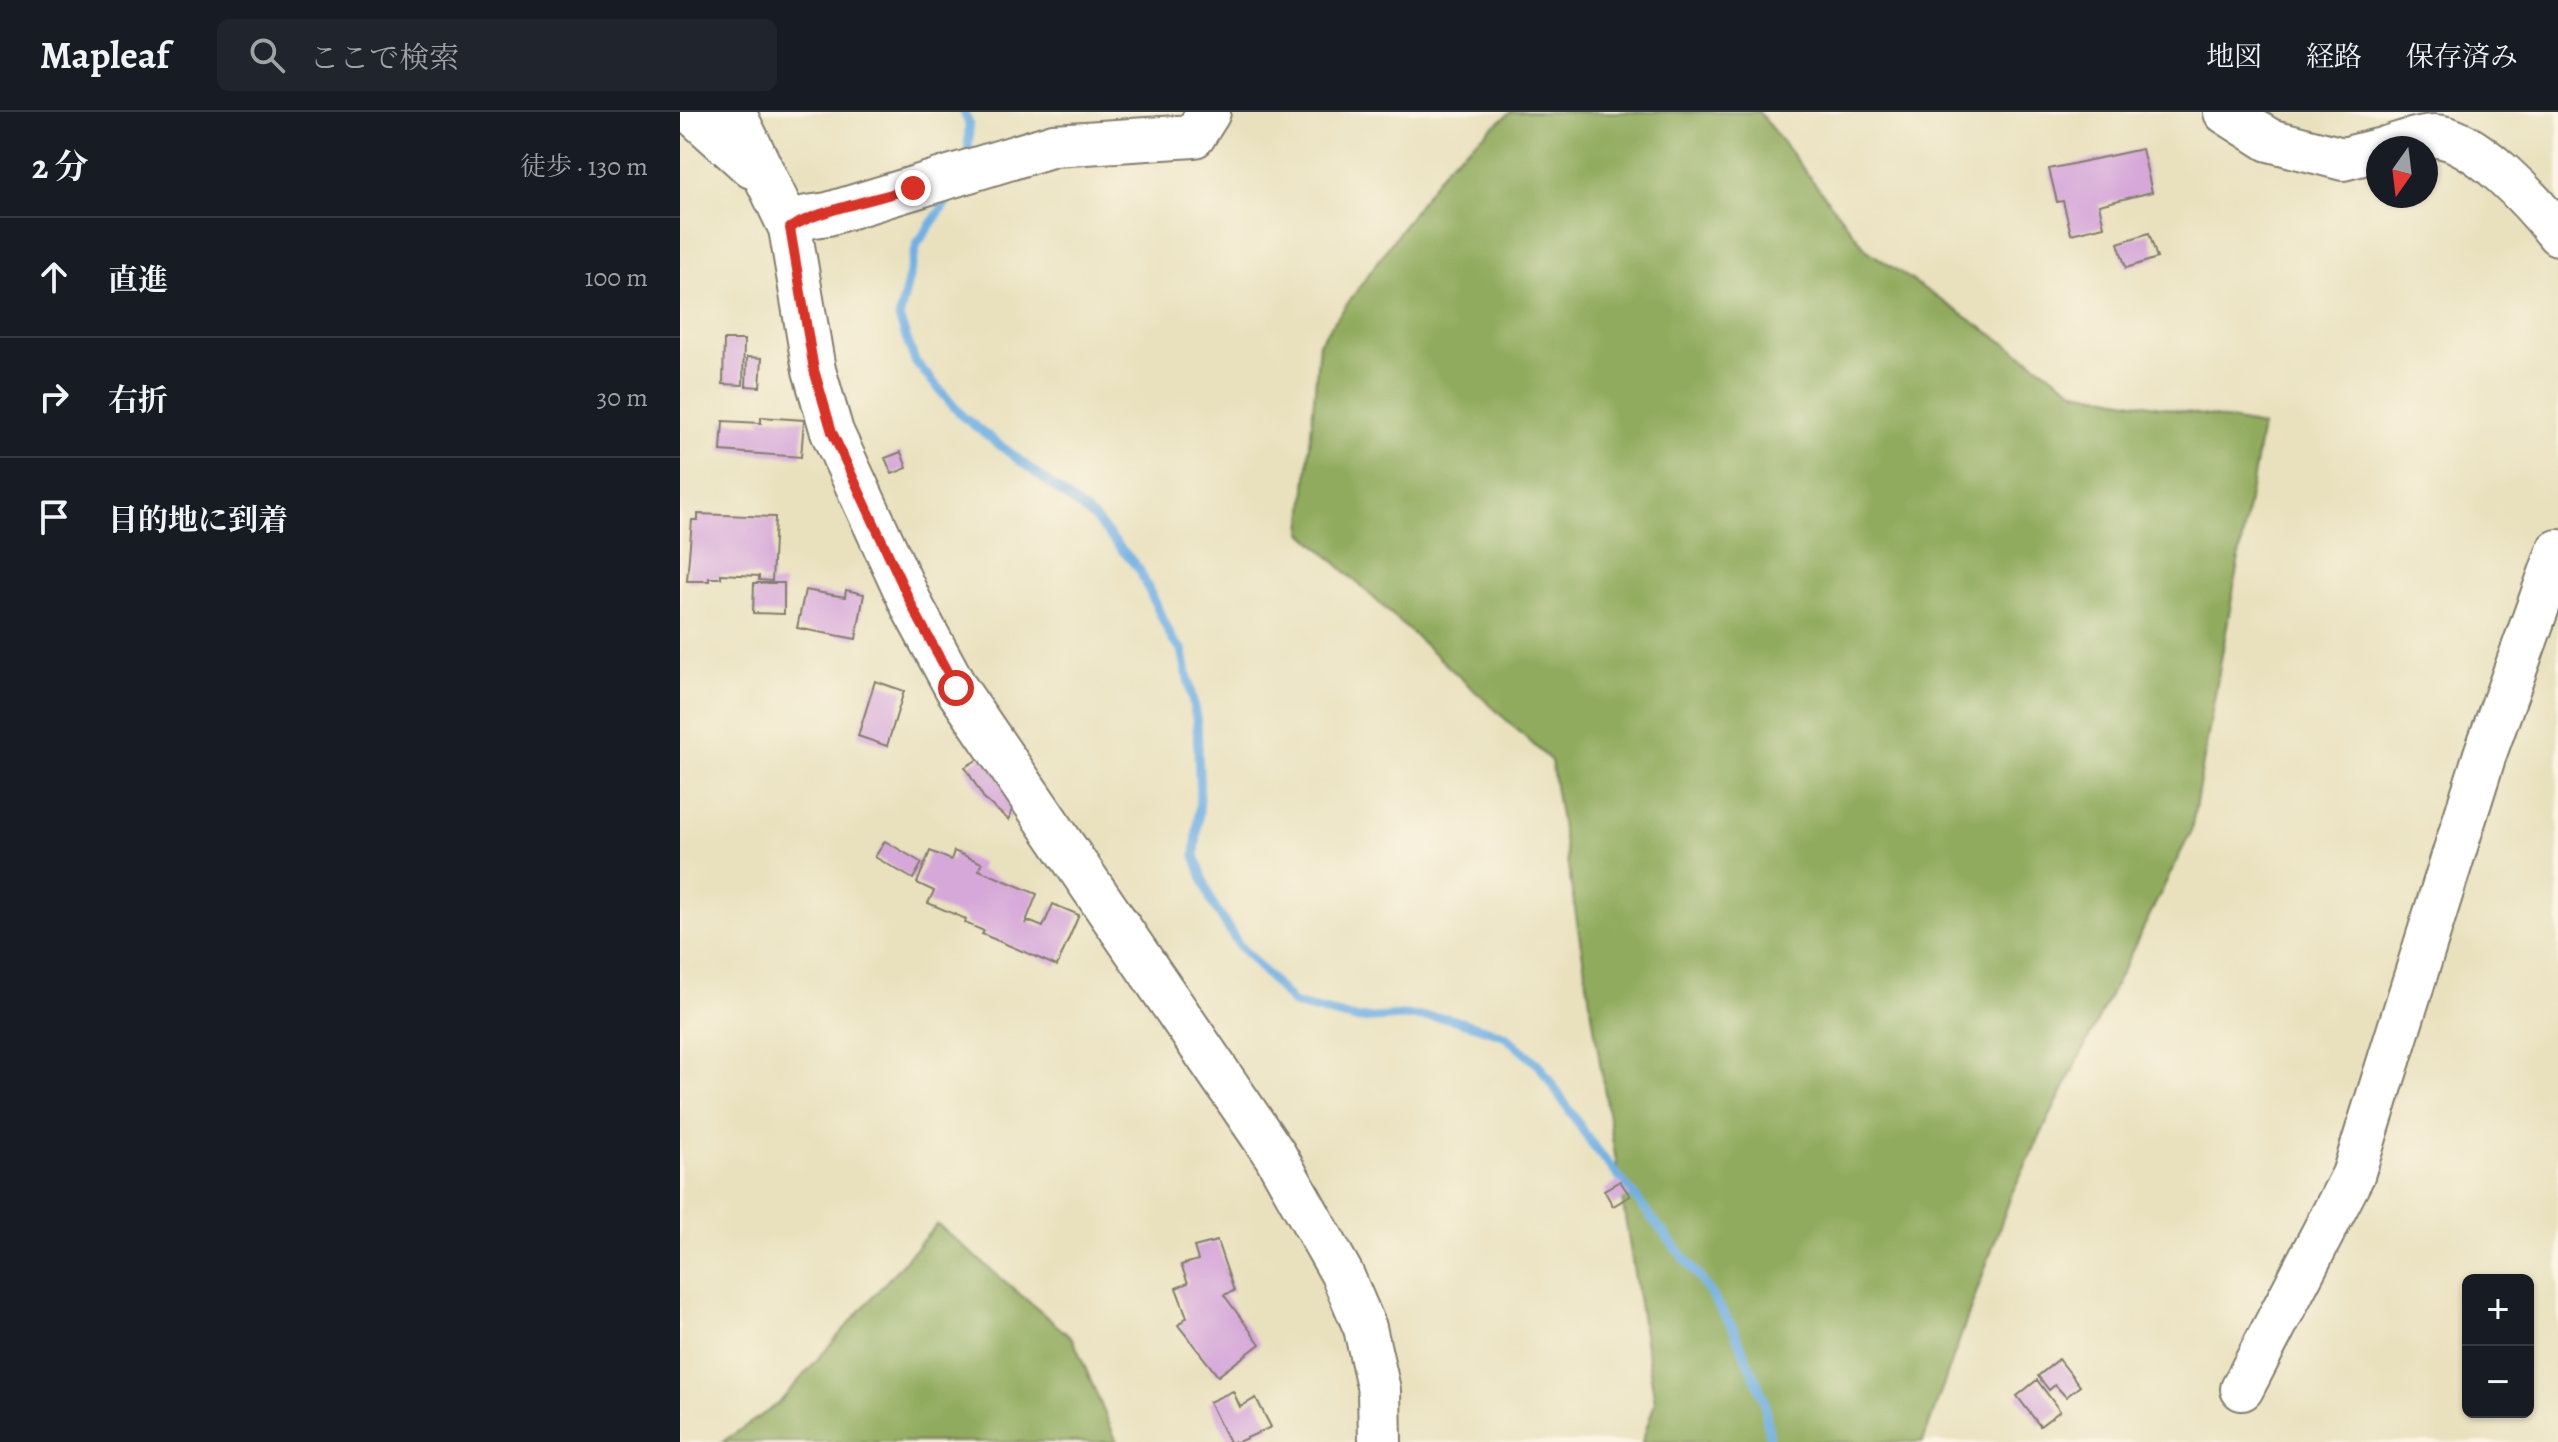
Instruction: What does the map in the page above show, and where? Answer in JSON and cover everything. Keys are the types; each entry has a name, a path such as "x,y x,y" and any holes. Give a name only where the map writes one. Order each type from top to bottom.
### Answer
{"street":[{"path":"691,112 766,179"},
{"path":"734,112 790,228 814,370 832,432 914,610 956,688 1275,1155 1334,1261 1365,1328 1379,1390 1380,1442"},
{"path":"790,228 807,217 828,214 1054,145 1194,136 1209,112"},
{"path":"2225,112 2269,140 2343,159 2366,153"},
{"path":"2438,137 2459,142 2526,192 2558,234"},
{"path":"2242,1389 2353,1175 2485,754 2558,551"}],"green space":[{"path":"1511,112 1759,112 1867,250 2076,391 2262,426 2191,832 2012,1193 1923,1442 1642,1442 1655,1402 1551,761 1302,532 1319,343 1448,164"},
{"path":"937,1224 1073,1339 1117,1442 722,1442 778,1404"}],"building":[{"path":"2142,149 2152,192 2099,205 2104,226 2071,234 2063,201 2057,202 2049,169"},
{"path":"2149,233 2157,258 2126,268 2118,243"},
{"path":"724,340 744,340 743,385 723,384"},
{"path":"747,357 762,358 760,387 746,386"},
{"path":"761,417 804,420 801,457 721,451 723,421 761,423"},
{"path":"901,452 907,468 892,474 885,458"},
{"path":"698,514 775,517 772,581 759,580 759,576 721,574 721,578 709,578 709,581 687,581 692,520 698,520"},
{"path":"754,583 784,583 784,614 753,613"},
{"path":"805,590 845,597 846,590 864,594 856,639 797,628"},
{"path":"875,681 904,691 887,746 858,736"},
{"path":"1004,744 1034,795 1012,809 1009,820 985,800 965,767"},
{"path":"885,841 922,863 913,879 875,857"},
{"path":"930,851 951,860 954,851 982,863 979,870 1037,894 1025,924 1028,921 1043,927 1053,904 1079,915 1057,966 982,934 984,931 965,923 966,919 928,903 934,891 917,883"},
{"path":"1620,1181 1630,1196 1613,1206 1604,1190"},
{"path":"1217,1241 1234,1291 1224,1295 1260,1344 1218,1376 1178,1325 1187,1317 1176,1288 1188,1283 1181,1265 1198,1260 1194,1247"},
{"path":"2059,1359 2080,1386 2066,1397 2055,1385 2049,1390 2038,1376"},
{"path":"2037,1380 2060,1411 2040,1426 2017,1396"},
{"path":"1233,1391 1240,1407 1256,1398 1271,1427 1238,1442 1229,1442 1209,1402"}],"waterway":[{"path":"964,112 969,124 968,159"},
{"path":"954,191 917,244 899,318 915,361 962,416 1094,518 1139,569 1173,641 1182,649 1197,723 1200,799 1195,855 1211,901 1239,945 1294,1004 1357,1019 1403,1016 1448,1018 1504,1035 1539,1065 1590,1141 1700,1278 1733,1328 1764,1399 1770,1442"}],"route":[{"path":"913,188 828,214 807,217 790,228 814,370 832,432 914,610 956,688"}]}
